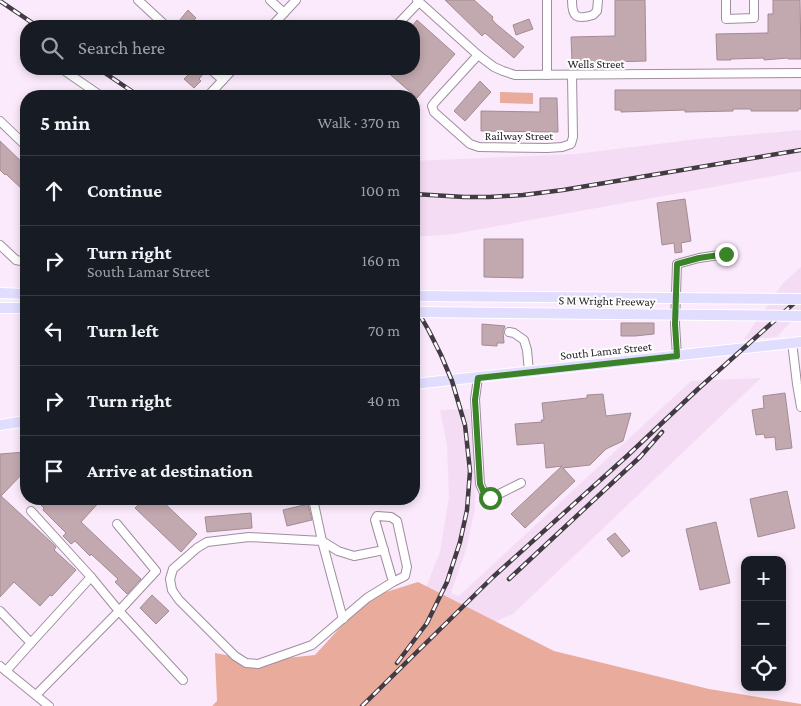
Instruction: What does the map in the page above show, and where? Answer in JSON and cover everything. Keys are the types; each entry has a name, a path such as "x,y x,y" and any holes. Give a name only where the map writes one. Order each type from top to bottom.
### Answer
{"main road":[{"path":"0,293 20,294"},
{"name":"S M Wright Freeway","path":"420,296 801,300"},
{"path":"0,308 20,308"},
{"name":"S M Wright Freeway","path":"420,312 801,316"},
{"name":"South Lamar Street","path":"420,383 797,342"},
{"path":"0,425 20,422"}],"street":[{"path":"138,0 160,20"},
{"path":"270,0 284,13"},
{"path":"278,20 296,0"},
{"path":"547,0 547,75"},
{"path":"572,0 573,13 579,17 588,17 597,11 598,0"},
{"path":"726,0 726,19 754,18 754,0"},
{"path":"401,20 418,1"},
{"name":"Wells Street","path":"418,1 478,55 494,67 515,75 801,73"},
{"name":"Railway Street","path":"478,55 432,106 434,112 470,144 478,147 547,148 571,144 573,136 572,75"},
{"path":"71,75 92,90"},
{"path":"217,75 223,80"},
{"path":"214,90 228,75"},
{"path":"0,121 20,140"},
{"path":"0,245 16,260 20,261"},
{"path":"677,356 675,324 677,264 726,254"},
{"path":"509,332 524,340 529,372"},
{"path":"797,342 797,384 801,407"},
{"path":"478,378 475,400 480,484 484,493 490,498 521,483"},
{"path":"314,505 322,542 343,619"},
{"path":"31,511 183,680"},
{"path":"384,550 354,556 338,551 322,542 249,537 207,542 197,548 173,569 170,579 172,590 179,600 235,656 246,663 258,664 312,646 367,598 405,576 407,568 397,521 391,517 377,516 375,520 384,550 392,582"},
{"path":"36,695 156,571 117,524"},
{"path":"48,706 3,668 31,643 90,577"},
{"path":"0,611 31,643"}],"shaded area":[{"path":"500,92 533,93 533,104 500,103"},
{"path":"801,130 801,171 453,234 420,237 420,161 576,154 698,139"},
{"path":"801,267 801,310 777,337 744,339 783,283"},
{"path":"761,378 513,614 433,648 337,706 410,627 440,552 449,497 447,446 440,410 469,409 476,461 475,508 466,550 451,593 459,596 691,381"},
{"path":"418,582 554,651 709,689 801,704 801,706 212,706 217,701 215,653 258,661 315,655 367,598"}],"building":[{"path":"445,0 474,0 493,17 492,19 495,23 524,47 514,58 485,33 482,36"},
{"path":"615,0 645,0 646,61 572,63 571,37 615,36"},
{"path":"773,0 800,0 801,59 717,60 716,34 768,33 768,14 773,14"},
{"path":"188,10 196,18 194,20 180,20"},
{"path":"529,19 533,29 516,35 513,25"},
{"path":"420,23 455,54 420,95 420,90 408,90 391,75 420,75"},
{"path":"188,75 202,75 199,79 201,81 194,88 184,79"},
{"path":"480,81 491,92 465,121 454,111"},
{"path":"615,90 801,90 801,109 798,109 798,111 733,109 733,111 621,112 621,110 615,110"},
{"path":"540,98 557,98 558,132 481,131 481,111 540,112"},
{"path":"0,141 20,160 20,187 0,170"},
{"path":"685,199 691,241 681,243 682,252 675,253 674,243 662,245 657,203"},
{"path":"484,239 523,239 523,278 484,277"},
{"path":"621,323 654,323 654,334 621,336"},
{"path":"482,324 505,326 503,331 504,343 497,343 497,346 482,345"},
{"path":"785,393 792,448 776,450 775,437 765,438 764,434 756,435 752,410 764,408 763,396"},
{"path":"603,394 606,416 631,413 623,441 606,449 590,465 563,468 575,481 525,528 511,514 562,466 546,468 544,443 517,445 515,424 542,422 541,420 544,420 542,403 587,398 587,395"},
{"path":"20,452 20,476 1,496 51,542 56,547 54,550 76,570 40,606 14,582 0,597 0,454"},
{"path":"787,491 795,528 758,537 750,499"},
{"path":"41,505 97,505 81,522 141,579 127,594 115,582 118,579 91,554 90,556 75,541 71,544 63,536 66,533 43,510 44,508"},
{"path":"138,505 166,505 197,534 181,552 135,508"},
{"path":"308,505 312,520 287,526 283,510"},
{"path":"251,513 252,528 207,532 205,517"},
{"path":"716,522 730,583 700,590 686,529"},
{"path":"615,533 630,551 622,557 607,539"},
{"path":"152,595 169,611 156,624 140,608"}],"railway":[{"path":"0,1 28,20"},
{"path":"108,75 130,90"},
{"path":"420,194 464,197 523,195 801,150"},
{"path":"362,706 493,577 801,297"},
{"path":"397,663 427,623 447,582 460,542 467,510 470,471 465,425 452,381 441,355 420,315"},
{"path":"509,579 640,457 662,432"}],"route":[{"path":"490,498 484,493 480,484 475,400 478,378 677,356 675,324 677,264 726,254"}]}
